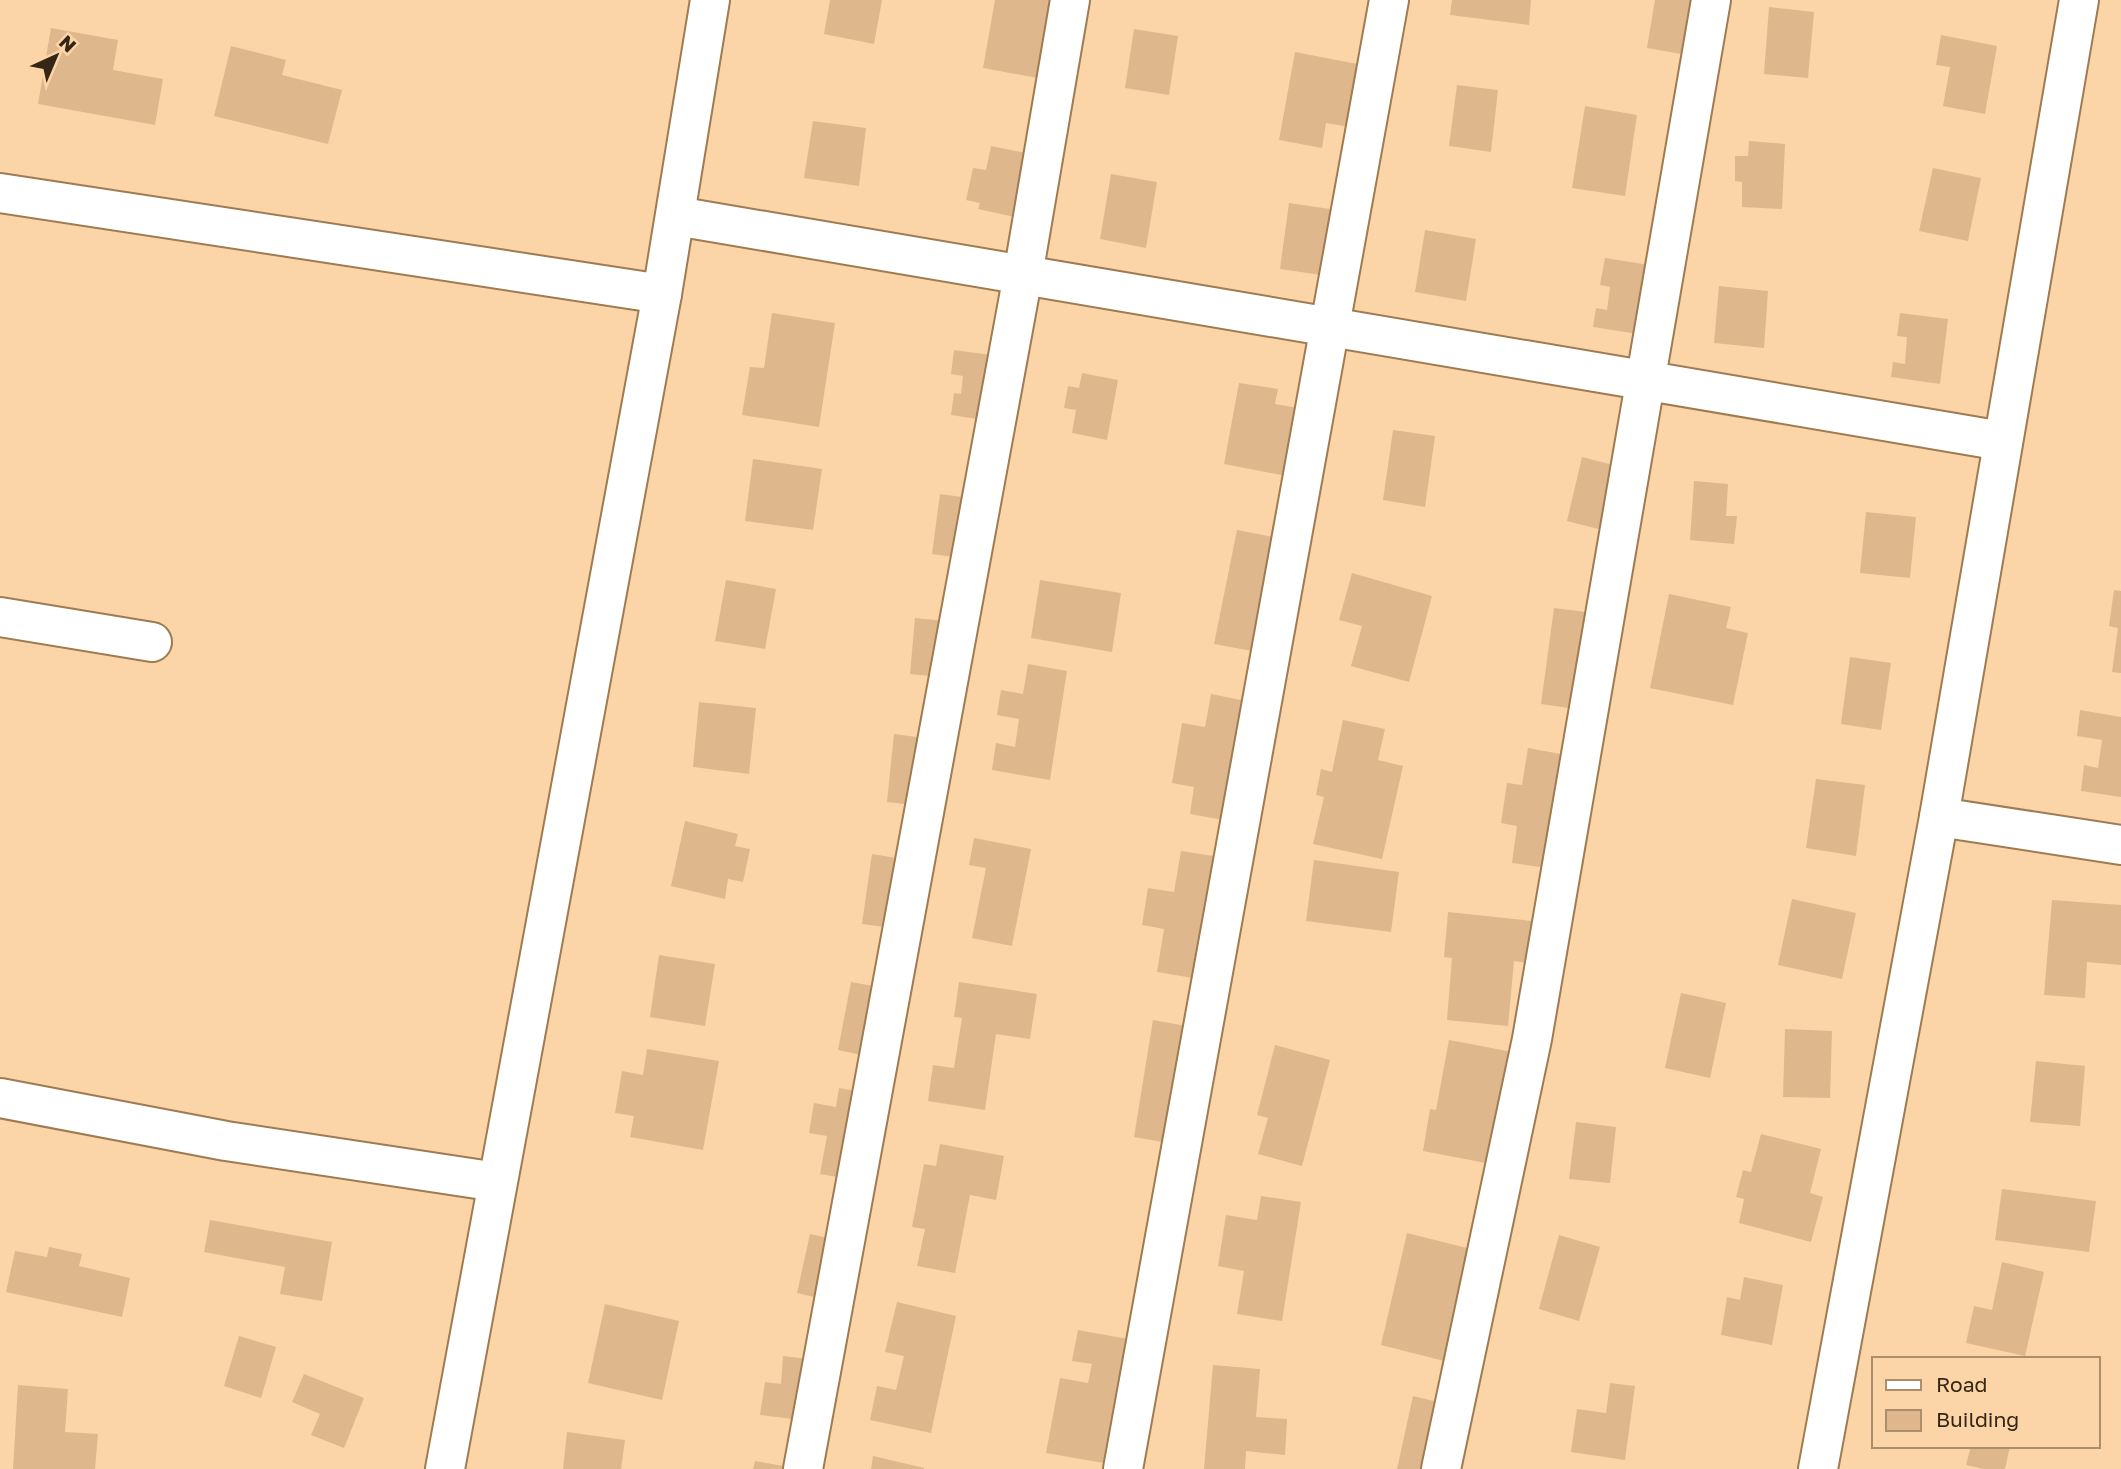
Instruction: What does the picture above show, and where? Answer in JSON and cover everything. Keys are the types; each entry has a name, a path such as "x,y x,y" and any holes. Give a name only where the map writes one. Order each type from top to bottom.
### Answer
{"street":[{"path":"445,1469 662,294 710,0"},
{"path":"803,1469 1023,275 1070,0"},
{"path":"1123,1469 1389,0"},
{"path":"1441,1469 1532,1039 1712,0"},
{"path":"1818,1469 1939,817 2079,0"},
{"path":"0,193 662,294"},
{"path":"676,216 2002,442"},
{"path":"0,617 152,642"},
{"path":"1939,817 2121,845"},
{"path":"0,1098 226,1141 497,1182"}],"building":[{"path":"830,0 882,0 874,44 824,34"},
{"path":"995,0 1066,0 1054,81 983,68"},
{"path":"1452,0 1531,0 1529,25 1450,15"},
{"path":"1655,0 1690,0 1681,54 1647,48"},
{"path":"1769,7 1814,12 1808,78 1764,74"},
{"path":"51,28 118,40 113,70 163,79 155,125 38,104"},
{"path":"1134,29 1178,36 1169,95 1125,88"},
{"path":"1941,35 1997,46 1985,114 1943,106 1950,67 1936,65"},
{"path":"231,46 286,60 282,75 342,90 328,144 214,116"},
{"path":"1295,52 1373,67 1361,129 1326,123 1322,148 1279,140"},
{"path":"1457,85 1498,90 1491,152 1449,146"},
{"path":"1585,106 1637,115 1625,196 1572,188"},
{"path":"813,121 866,128 859,186 804,178"},
{"path":"1749,141 1785,144 1782,209 1742,207 1742,182 1735,181 1735,156 1748,156"},
{"path":"991,146 1046,157 1033,221 978,209 980,203 966,200 973,168 986,170"},
{"path":"1933,168 1981,178 1968,241 1919,231"},
{"path":"1111,174 1157,182 1146,248 1100,239"},
{"path":"1289,203 1337,210 1328,276 1280,269"},
{"path":"1425,230 1476,239 1466,301 1415,292"},
{"path":"1605,258 1656,266 1645,335 1593,327 1596,308 1607,310 1610,287 1600,285"},
{"path":"1719,286 1768,291 1764,348 1714,343"},
{"path":"772,313 835,323 819,427 742,415 750,367 764,368"},
{"path":"1900,313 1948,319 1940,384 1891,377 1893,362 1905,364 1907,337 1897,336"},
{"path":"954,350 1006,357 997,422 951,415 954,393 961,394 963,376 951,374"},
{"path":"1082,373 1118,380 1107,440 1072,433 1076,410 1064,408 1068,386 1079,388"},
{"path":"1239,383 1278,389 1275,404 1299,408 1287,476 1224,464"},
{"path":"1393,430 1435,436 1425,507 1383,500"},
{"path":"1582,457 1625,468 1610,532 1567,521"},
{"path":"753,459 822,469 813,530 745,521"},
{"path":"1694,481 1728,484 1726,516 1737,516 1734,544 1690,540"},
{"path":"940,494 977,499 969,559 932,554"},
{"path":"1866,512 1916,517 1910,578 1860,573"},
{"path":"1237,530 1278,538 1263,653 1214,644"},
{"path":"1352,573 1432,596 1409,682 1351,666 1362,626 1339,620"},
{"path":"726,580 776,589 765,649 715,641"},
{"path":"1040,580 1121,593 1112,652 1031,638"},
{"path":"2114,590 2121,591 2121,673 2112,672 2118,628 2109,626"},
{"path":"1669,594 1731,607 1726,628 1748,633 1733,705 1650,688"},
{"path":"1554,608 1586,612 1576,709 1541,704"},
{"path":"915,618 955,622 950,678 910,674"},
{"path":"1850,657 1891,663 1881,730 1841,724"},
{"path":"1028,664 1067,671 1050,780 992,770 996,743 1015,747 1019,719 997,715 1001,690 1023,694"},
{"path":"1211,694 1251,702 1229,821 1190,814 1194,787 1172,783 1182,723 1205,727"},
{"path":"699,702 756,708 749,774 693,767"},
{"path":"2080,710 2121,717 2121,797 2081,791 2084,765 2098,768 2102,740 2077,736"},
{"path":"1343,720 1385,729 1378,760 1403,766 1382,859 1313,844 1324,797 1316,795 1321,769 1332,772"},
{"path":"894,734 939,740 932,807 887,802"},
{"path":"1528,748 1566,755 1548,868 1512,863 1517,826 1501,823 1507,783 1522,785"},
{"path":"1816,779 1865,785 1856,856 1806,848"},
{"path":"685,821 738,834 735,846 750,849 743,882 728,879 725,899 671,886"},
{"path":"974,838 1031,849 1012,946 972,938 986,868 969,865"},
{"path":"1181,851 1220,857 1199,979 1157,972 1164,929 1142,925 1148,888 1174,892"},
{"path":"872,854 921,862 900,929 862,924"},
{"path":"1314,860 1399,872 1391,932 1306,921"},
{"path":"1792,899 1856,913 1842,979 1778,965"},
{"path":"2052,900 2121,905 2121,965 2087,962 2085,998 2044,995"},
{"path":"1448,912 1532,921 1528,963 1514,961 1508,1026 1447,1020 1452,958 1444,957"},
{"path":"659,955 715,964 705,1026 650,1017"},
{"path":"851,982 889,989 875,1058 838,1050"},
{"path":"959,982 1037,994 1030,1039 996,1034 985,1110 928,1101 933,1065 954,1068 962,1018 954,1017"},
{"path":"1681,993 1726,1003 1710,1078 1665,1068"},
{"path":"1153,1020 1192,1027 1173,1144 1134,1137"},
{"path":"1785,1029 1832,1031 1830,1098 1783,1097"},
{"path":"1449,1040 1518,1053 1512,1168 1423,1151 1430,1109 1436,1110"},
{"path":"1275,1045 1330,1060 1302,1166 1258,1154 1268,1118 1257,1115"},
{"path":"647,1049 719,1061 703,1150 630,1137 634,1116 615,1113 622,1071 643,1075"},
{"path":"2036,1061 2085,1066 2080,1126 2030,1122"},
{"path":"839,1088 877,1095 862,1181 820,1174 827,1136 809,1133 814,1103 836,1107"},
{"path":"1576,1122 1616,1127 1610,1183 1569,1179"},
{"path":"1761,1134 1821,1149 1810,1193 1823,1197 1811,1242 1739,1223 1744,1199 1736,1197 1743,1170 1751,1172"},
{"path":"940,1144 1004,1156 996,1200 970,1195 955,1273 917,1266 925,1229 912,1227 924,1164 936,1166"},
{"path":"2002,1189 2096,1201 2089,1252 1995,1240"},
{"path":"1261,1196 1301,1202 1282,1321 1237,1314 1244,1271 1218,1266 1226,1215 1257,1220"},
{"path":"210,1220 332,1242 322,1301 280,1294 285,1267 204,1252"},
{"path":"1407,1233 1479,1251 1464,1366 1381,1345"},
{"path":"810,1234 851,1243 823,1299 797,1293"},
{"path":"1559,1235 1600,1247 1579,1321 1539,1309"},
{"path":"49,1247 82,1254 79,1266 130,1278 122,1317 6,1292 15,1251 47,1257"},
{"path":"2002,1262 2044,1272 2025,1356 1966,1343 1974,1306 1992,1310"},
{"path":"1744,1277 1783,1285 1772,1345 1721,1335 1727,1297 1740,1300"},
{"path":"897,1302 956,1316 931,1433 870,1420 877,1386 896,1390 904,1356 885,1352"},
{"path":"605,1304 679,1321 662,1400 588,1383"},
{"path":"1078,1330 1139,1341 1138,1469 1046,1453 1060,1378 1088,1383 1092,1364 1072,1361"},
{"path":"239,1336 276,1347 261,1398 224,1386"},
{"path":"783,1356 825,1361 818,1422 760,1415 765,1382 781,1384"},
{"path":"1213,1365 1260,1369 1256,1417 1287,1419 1285,1455 1246,1451 1245,1469 1204,1469"},
{"path":"304,1374 364,1398 344,1448 311,1435 320,1414 292,1402"},
{"path":"1610,1383 1635,1386 1625,1460 1571,1452 1577,1409 1606,1413"},
{"path":"18,1385 68,1389 65,1432 98,1434 95,1469 13,1469"},
{"path":"1413,1396 1450,1405 1435,1469 1397,1469"},
{"path":"567,1432 625,1440 621,1469 563,1469"},
{"path":"1970,1448 2010,1448 2005,1469 1984,1469 1966,1465"},
{"path":"873,1456 924,1468 924,1469 871,1469"},
{"path":"755,1461 795,1468 795,1469 753,1469"}]}
